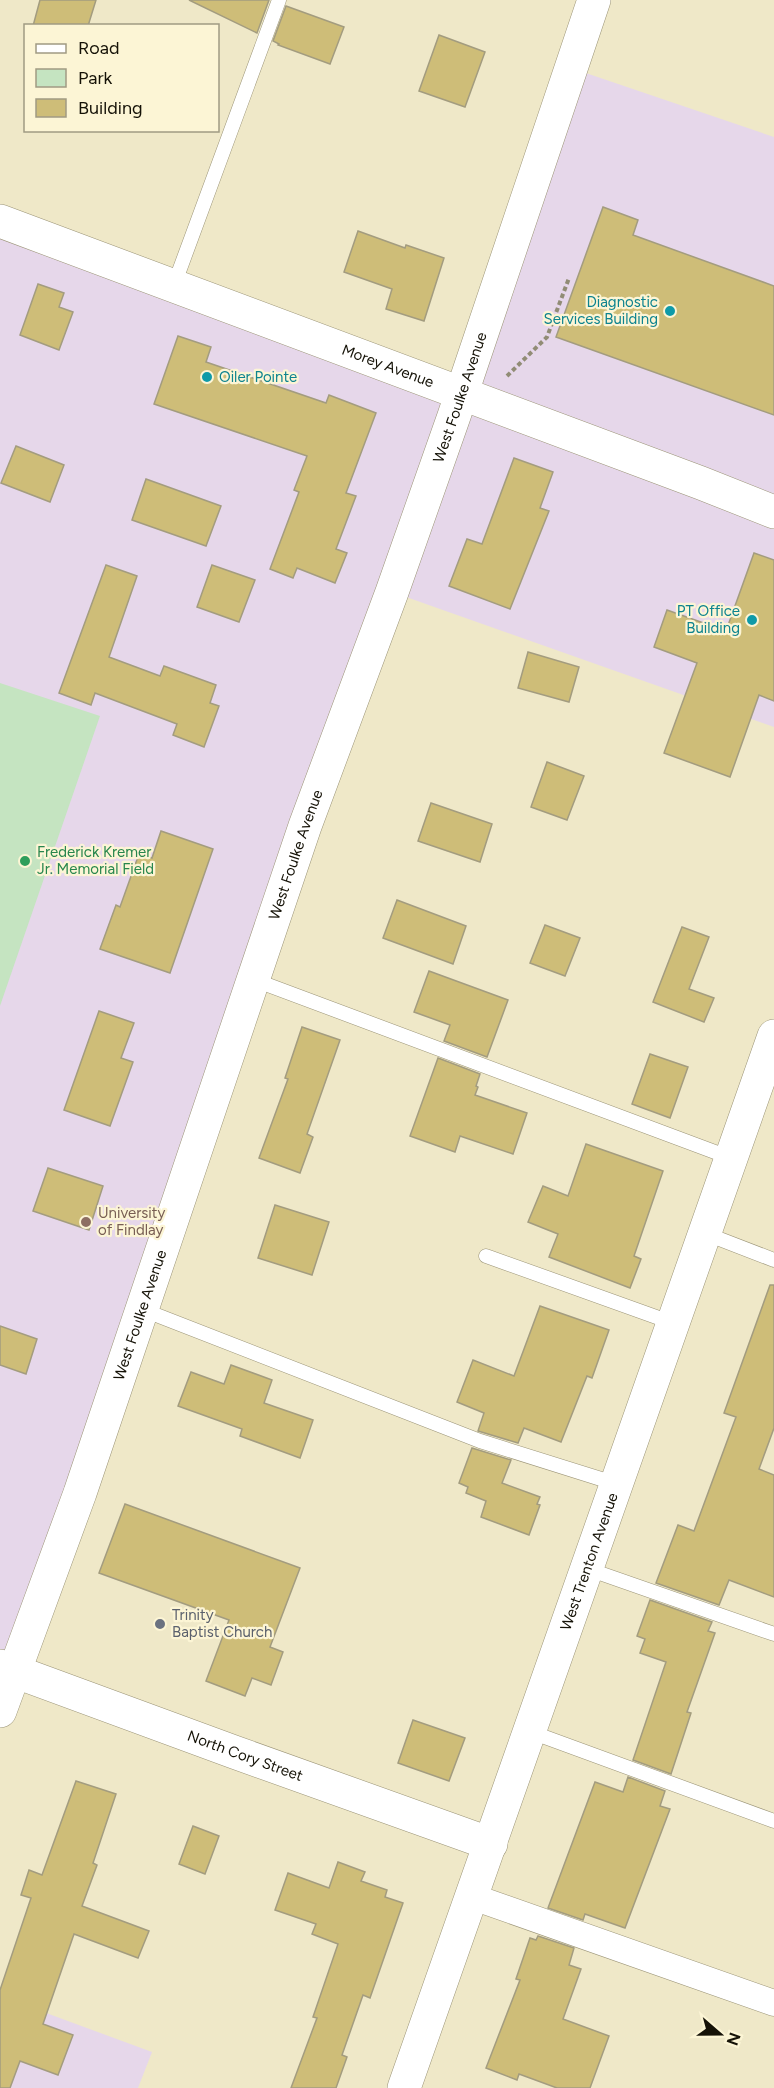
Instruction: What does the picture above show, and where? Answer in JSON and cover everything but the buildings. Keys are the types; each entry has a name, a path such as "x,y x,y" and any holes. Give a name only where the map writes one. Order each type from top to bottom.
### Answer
{"street":[{"name":"West Foulke Avenue","path":"0,1711 7,1669 80,1493 252,979 462,393 594,0"},
{"name":"Morey Avenue","path":"0,221 774,512"},
{"name":"West Trenton Avenue","path":"404,2088 531,1732 774,1035"},
{"name":"North Cory Street","path":"7,1669 491,1844"},
{"path":"473,1897 774,2003"}],"lane":[{"path":"174,285 279,0"},
{"path":"252,979 731,1158"},
{"path":"704,1233 774,1260"},
{"path":"486,1256 673,1323"},
{"path":"141,1309 480,1441 617,1484"},
{"path":"588,1569 774,1634"},
{"path":"531,1732 774,1821"}],"path":[{"path":"506,377 547,337 568,278"}],"shaded area":[{"name":"University of Findlay","path":"571,68 774,137 774,727 392,592 0,1717 0,220 461,393"},
{"path":"0,1996 152,2052 138,2088 0,2088"}],"green space":[{"name":"Frederick Kremer Jr. Memorial Field","path":"0,683 100,716 0,1006"}],"place":[{"name":"Diagnostic Services Building","path":"670,311"},
{"name":"Oiler Pointe","path":"207,377"},
{"name":"PT Office Building","path":"752,620"},
{"name":"Frederick Kremer Jr. Memorial Field","path":"25,861"},
{"name":"University of Findlay","path":"86,1222"},
{"name":"Trinity Baptist Church","path":"160,1624"}]}
